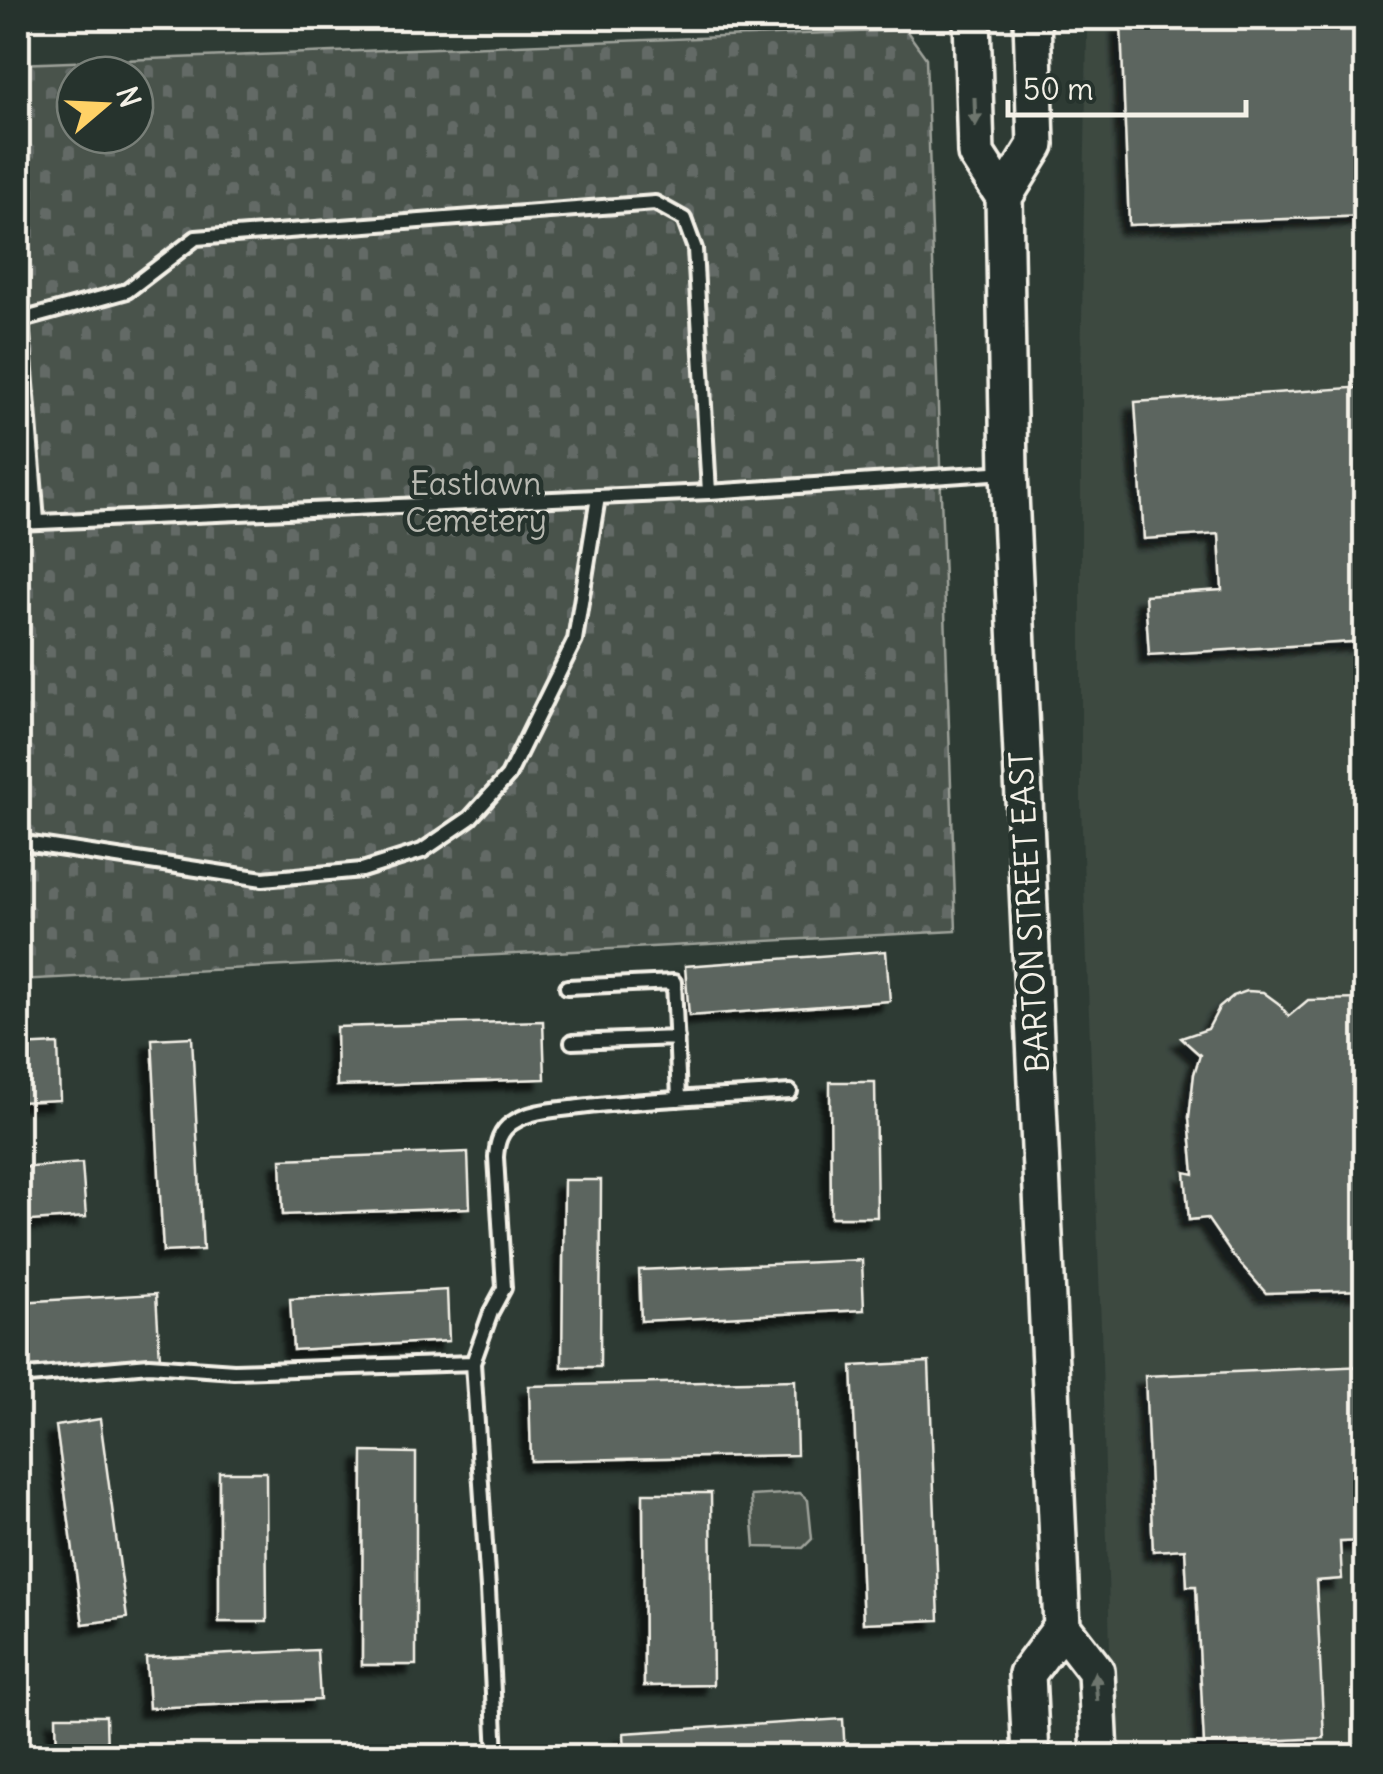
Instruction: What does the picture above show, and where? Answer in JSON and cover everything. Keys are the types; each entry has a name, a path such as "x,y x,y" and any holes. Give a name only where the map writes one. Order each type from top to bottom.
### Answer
{"main road":[{"path":"972,18 976,154 1004,198 1036,145 1032,18"},
{"name":"BARTON STREET EAST","path":"1004,198 1009,472 1062,1627"},
{"path":"1031,1756 1027,1674 1062,1627 1096,1671 1100,1756"}],"lane":[{"path":"37,522 20,321 127,291 196,238 655,203 684,219 695,248 710,492"},
{"path":"18,523 710,492 1009,472"},
{"path":"18,842 263,879 362,870 422,851 470,818 508,776 525,742 575,640 598,497"},
{"path":"567,987 674,982 680,1099"},
{"path":"572,1042 677,1038"},
{"path":"496,1756 473,1363 504,1288 496,1151 500,1136 525,1116 545,1111 790,1092"},
{"path":"18,1377 149,1365 234,1371 473,1363"}],"shaded area":[{"path":"1097,18 1365,18 1365,1756 1113,1756 1081,806 1081,375 1087,31"}],"green space":[{"name":"Eastlawn Cemetery","path":"906,30 926,58 956,931 18,980 18,64 55,63 55,155 155,155 155,59"},
{"path":"800,1493 808,1500 812,1539 803,1548 755,1547 751,1496"}],"building":[{"path":"1366,18 1366,216 1129,225 1121,24"},
{"path":"1366,387 1366,641 1149,655 1145,595 1222,590 1219,534 1144,539 1135,402"},
{"path":"886,951 890,1001 689,1016 685,966"},
{"path":"1247,991 1263,992 1289,1016 1308,1000 1366,999 1366,1290 1266,1293 1207,1218 1189,1220 1185,1172 1194,1174 1189,1117 1200,1055 1181,1038 1208,1029 1219,1008"},
{"path":"543,1021 545,1079 337,1086 336,1027"},
{"path":"192,1037 203,1250 163,1252 152,1039"},
{"path":"58,1044 60,1100 18,1102 18,1046"},
{"path":"830,1082 875,1082 877,1217 831,1217"},
{"path":"468,1152 470,1208 283,1215 281,1159"},
{"path":"82,1163 86,1217 18,1222 18,1168"},
{"path":"564,1180 601,1180 600,1367 562,1367"},
{"path":"862,1260 864,1310 641,1321 639,1270"},
{"path":"447,1290 449,1341 293,1350 290,1299"},
{"path":"156,1294 160,1359 18,1368 18,1302"},
{"path":"929,1362 939,1620 863,1623 852,1366"},
{"path":"1366,1366 1366,1541 1340,1542 1342,1579 1316,1581 1324,1738 1204,1744 1196,1586 1187,1586 1185,1549 1153,1551 1145,1376"},
{"path":"795,1380 797,1455 531,1461 529,1386"},
{"path":"100,1419 127,1618 83,1624 56,1426"},
{"path":"363,1452 416,1453 416,1665 362,1665"},
{"path":"219,1472 266,1472 267,1622 219,1622"},
{"path":"643,1493 711,1493 713,1685 644,1686"},
{"path":"317,1650 320,1700 149,1708 146,1658"},
{"path":"56,1716 106,1716 107,1756 57,1756"},
{"path":"843,1719 845,1756 625,1756 624,1733"}]}
